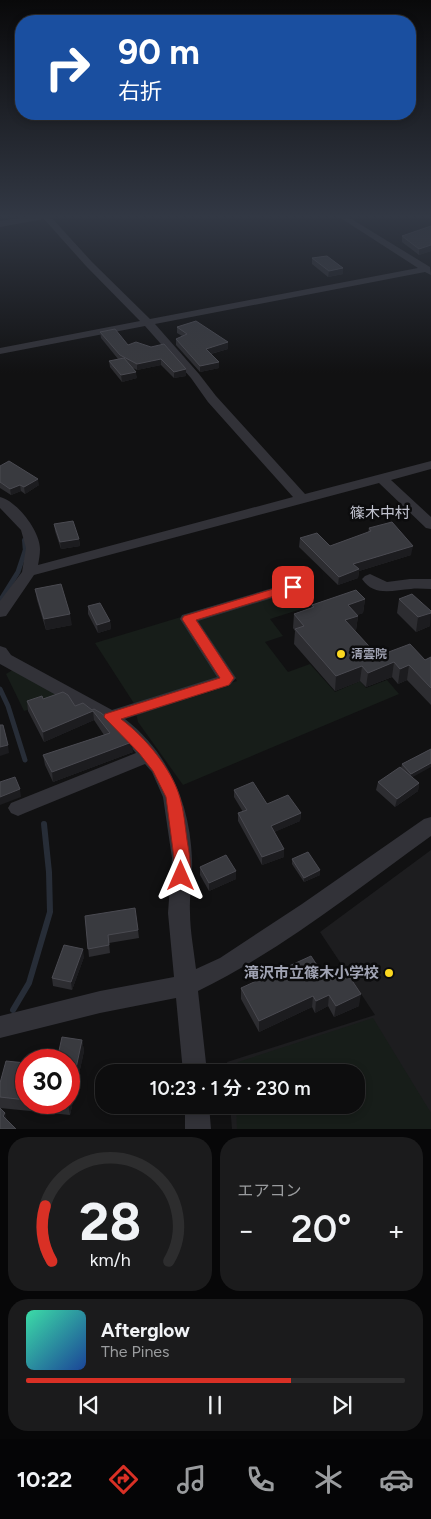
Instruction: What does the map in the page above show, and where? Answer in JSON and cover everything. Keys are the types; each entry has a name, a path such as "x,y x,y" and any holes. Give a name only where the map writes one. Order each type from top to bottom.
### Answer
{"street":[{"path":"94,268 148,323 195,376 212,399 302,499"},
{"path":"0,351 429,271"},
{"path":"29,572 431,466"},
{"path":"382,478 431,525"},
{"path":"0,501 19,518 28,530 33,548 29,572 0,612"},
{"path":"370,579 376,586 384,588 408,584 431,584"},
{"path":"110,717 224,681 227,678 188,619 293,587"},
{"path":"2,657 110,717 127,730 159,768 173,797 182,858 179,913 194,1064"},
{"path":"18,808 149,755"},
{"path":"0,1027 100,1002 185,986 228,964 310,910 431,825"},
{"path":"197,1114 198,1129"}],"shaded area":[{"path":"296,589 311,606 270,619 283,636 265,642 288,672 310,664 335,692 360,681 366,688 387,680 399,694 183,785 138,722 136,713 237,681 196,619"},
{"path":"181,617 218,673 218,678 135,705 95,643"},
{"path":"14,669 70,698 24,711 6,674"},
{"name":"滝沢市立篠木小学校","path":"431,850 431,1129 232,1129 231,1114 365,1114 365,1064 227,1064 227,1062 375,1015 320,932"},
{"path":"373,1018 431,1113 431,1129 237,1129 236,1114 365,1114 365,1064 237,1064 238,1062"}],"building":[{"path":"325,268 343,268 329,271"},
{"path":"196,321 228,342 206,349 219,362 200,366 176,339 187,334 177,327"},
{"path":"115,329 128,345 136,342 151,347 164,344 186,369 174,372 161,359 137,364 120,355 100,332"},
{"path":"124,358 136,372 121,375 109,361"},
{"path":"9,461 38,479 24,487 20,485 10,489 0,482 0,466"},
{"path":"73,521 79,539 60,542 54,524"},
{"path":"392,522 413,546 353,564 359,569 339,577 300,538 317,533 330,546 371,531 369,528"},
{"path":"61,584 70,614 44,619 35,589"},
{"path":"356,590 365,599 348,605 358,616 345,620 378,656 410,644 425,660 431,657 431,688 409,665 400,669 394,662 368,673 362,666 336,676 295,629 304,626 294,614 314,607 312,605"},
{"path":"412,594 431,613 418,617 399,599"},
{"path":"100,603 110,621 97,625 88,606"},
{"path":"63,692 68,695 75,706 83,703 92,710 94,709 101,713 121,729 132,742 52,772 43,755 110,733 93,711 43,732 27,701 42,696 43,699"},
{"path":"0,725 3,725 8,745 0,747"},
{"path":"431,749 431,763 411,774 402,764"},
{"path":"400,767 419,783 397,799 378,782"},
{"path":"15,777 20,789 0,797 0,782"},
{"path":"253,782 267,804 288,795 301,813 271,826 284,849 262,857 238,813 247,810 234,790"},
{"path":"308,852 320,870 304,878 292,859"},
{"path":"226,855 236,871 209,883 200,867"},
{"path":"135,908 138,930 108,935 109,945 88,949 85,916"},
{"path":"64,945 83,949 71,982 52,978"},
{"path":"311,956 322,973 331,969 336,978 347,973 361,994 336,1006 329,995 316,1001 313,996 259,1021 241,988"},
{"path":"62,1037 82,1040 80,1049 59,1049"},
{"path":"6,1061 15,1062 15,1099 0,1097 0,1083"},
{"path":"0,1108 5,1113 3,1116 16,1129 0,1129"}],"waterway":[{"path":"24,540 25,551"},
{"path":"0,601 18,572 25,551"},
{"path":"0,689 8,706 25,760"},
{"path":"13,1010 29,983 50,912 49,872 44,824"}],"place":[{"name":"清雲院","path":"341,654"},
{"name":"滝沢市立篠木小学校","path":"389,973"}],"district":[{"name":"篠木中村","path":"380,513"}],"route":[{"path":"181,876 182,858 173,797 159,768 127,730 110,717 224,681 227,678 188,619 293,587"}]}
